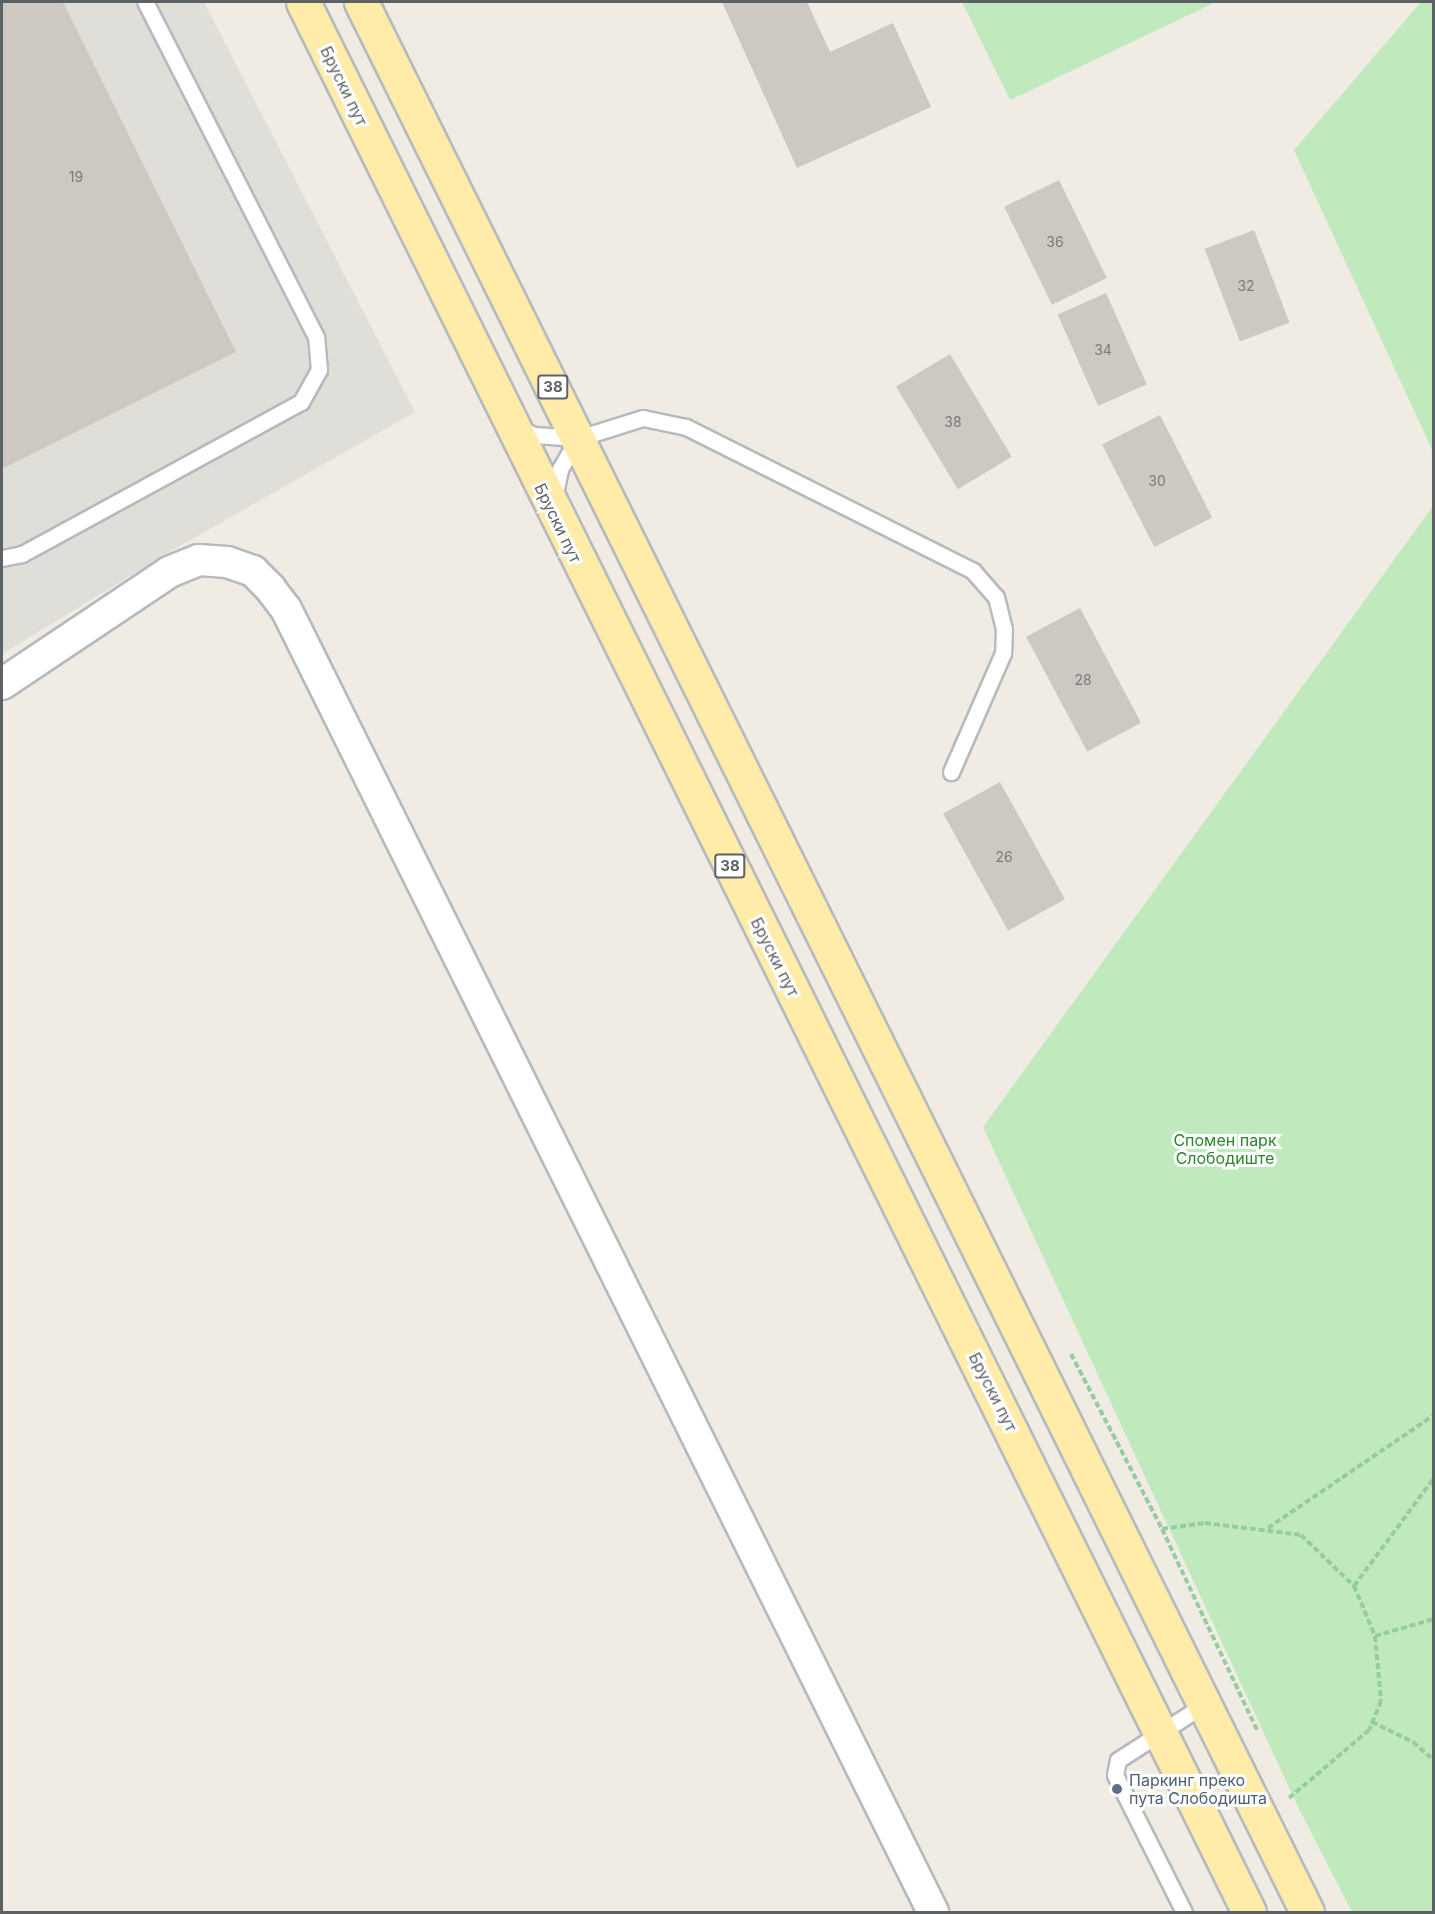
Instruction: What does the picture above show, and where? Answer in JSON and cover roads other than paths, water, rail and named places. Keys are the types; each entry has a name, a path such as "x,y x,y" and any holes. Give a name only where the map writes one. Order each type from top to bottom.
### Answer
{"main road":[{"name":"Бруски пут","path":"303,2 509,424 1249,1912"},
{"name":"38","path":"361,2 579,438 1307,1912"}],"street":[{"path":"2,684 169,572 199,560 227,562 253,570 286,609 933,1912"}],"lane":[{"path":"2,558 22,554 301,402 319,370 316,337 145,2"},
{"path":"509,424 534,435 579,438 643,418 686,427 973,571 996,597 1004,628 1003,652 951,772"},
{"path":"552,510 560,469 579,438"},
{"path":"1184,1912 1115,1775 1118,1760 1160,1730 1205,1704"}],"place":[{"name":"Паркинг преко пута Слободишта","path":"1117,1789"}],"park label":[{"name":"Спомен парк Слободиште","path":"1225,1149"}]}
